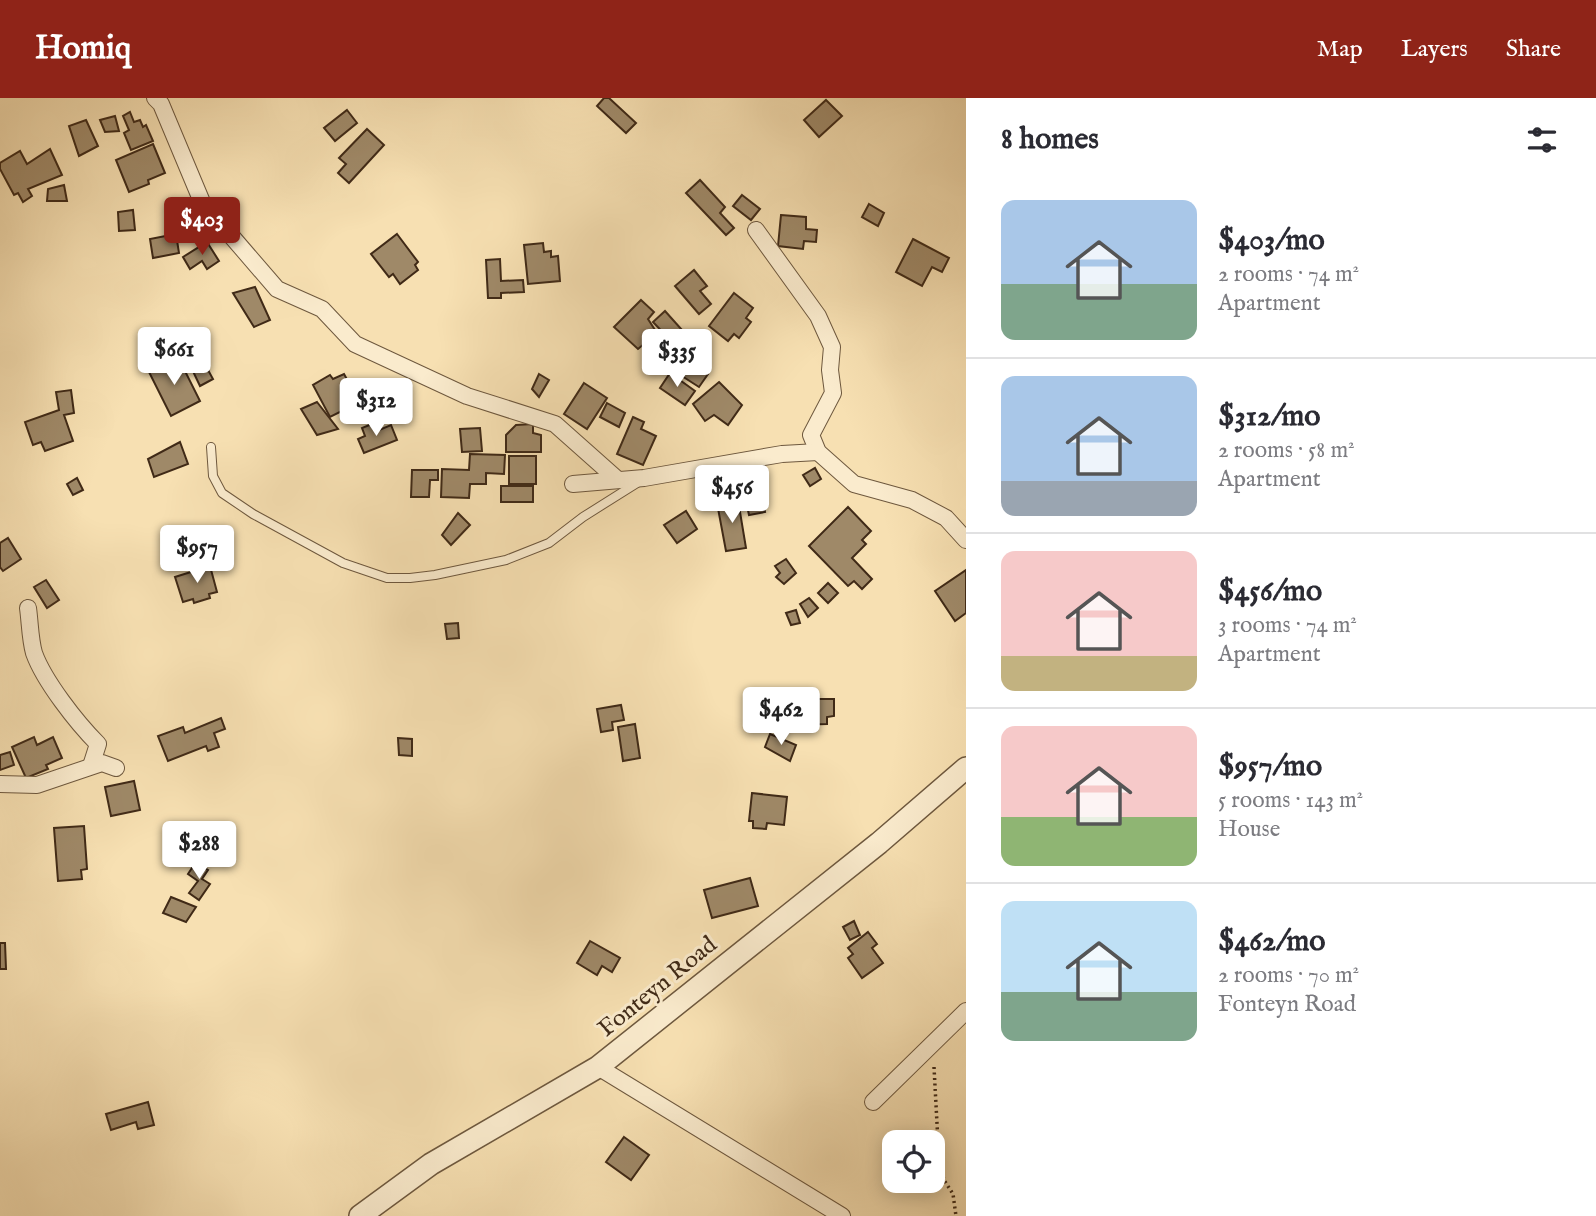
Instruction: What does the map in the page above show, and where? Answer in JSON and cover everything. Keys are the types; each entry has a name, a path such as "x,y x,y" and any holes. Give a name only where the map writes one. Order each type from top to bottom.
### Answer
{"street":[{"path":"155,98 161,104 202,202 277,289 321,309 355,344 467,396 555,424 618,480"},
{"path":"756,230 818,316 832,347 830,370 833,393 811,435 818,452 854,484 912,500 946,518 966,540"},
{"path":"573,484 644,478 782,454 818,452"},
{"path":"28,608 34,652 47,678 81,727 98,744 91,766"},
{"path":"0,784 37,785 102,763 116,768"},
{"name":"Fonteyn Road","path":"360,1216 431,1164 598,1067 879,843 966,768"},
{"path":"873,1102 966,1011"},
{"path":"598,1067 842,1216"}],"lane":[{"path":"211,447 214,476 222,493 253,514 343,563 387,578 435,575 506,560 550,543 583,517 644,478"}],"path":[{"path":"928,1049 936,1083 939,1161 944,1180 953,1194 956,1216"}],"building":[{"path":"604,98 609,98 636,123 626,133 597,106"},
{"path":"826,100 842,116 819,137 804,120"},
{"path":"347,110 357,123 335,141 324,128"},
{"path":"130,112 134,122 140,120 143,127 146,125 153,141 131,150 124,133 129,130 123,116"},
{"path":"115,116 119,131 105,132 100,120"},
{"path":"86,120 98,146 79,156 69,126"},
{"path":"367,129 384,145 349,183 338,173 346,164 339,158"},
{"path":"153,144 165,173 148,180 149,184 129,192 116,160"},
{"path":"50,149 62,175 28,189 32,196 23,202 18,193 14,195 0,169 0,163 20,151 27,164"},
{"path":"700,180 725,207 720,213 734,228 726,235 686,193"},
{"path":"64,185 67,201 47,201 48,189"},
{"path":"742,195 760,209 751,220 733,206"},
{"path":"869,204 884,213 878,226 862,217"},
{"path":"133,210 135,230 119,231 118,212"},
{"path":"781,215 806,217 806,229 817,230 816,242 804,241 803,249 778,246"},
{"path":"176,234 179,253 153,258 150,239"},
{"path":"397,234 418,262 415,265 418,270 400,284 393,274 389,277 371,254"},
{"path":"913,239 949,258 942,272 932,267 922,286 896,272"},
{"path":"207,242 219,261 207,269 202,261 190,269 183,257"},
{"path":"543,243 544,252 551,251 551,257 558,256 560,281 528,284 524,245"},
{"path":"500,259 501,281 523,280 524,292 501,293 501,298 488,298 486,260"},
{"path":"694,270 707,286 700,291 711,304 699,314 675,286"},
{"path":"255,287 270,320 254,327 233,293"},
{"path":"734,293 753,308 746,318 751,322 739,338 734,334 728,341 709,326"},
{"path":"641,300 654,312 648,319 657,333 638,349 614,327"},
{"path":"665,311 682,330 671,341 653,322"},
{"path":"680,356 708,374 699,387 671,369"},
{"path":"202,359 213,379 200,386 190,365"},
{"path":"164,360 167,368 180,361 200,401 171,416 147,368"},
{"path":"670,373 695,391 685,405 660,388"},
{"path":"344,374 355,394 346,399 348,408 330,417 313,385 330,375 333,379"},
{"path":"539,374 549,380 539,397 532,389"},
{"path":"719,382 742,405 728,425 714,415 705,421 693,404"},
{"path":"584,383 607,398 587,429 564,414"},
{"path":"71,390 74,413 64,415 73,441 45,451 41,442 33,445 25,422 59,410 56,392"},
{"path":"317,402 338,429 317,435 301,409"},
{"path":"607,403 625,413 619,427 600,417"},
{"path":"633,417 644,422 641,429 656,436 643,465 617,454"},
{"path":"374,423 377,431 391,425 397,440 364,453 358,439 365,436 362,428"},
{"path":"533,424 533,433 541,435 541,452 506,452 506,435 516,425"},
{"path":"480,428 482,451 462,452 460,429"},
{"path":"180,442 188,464 154,477 148,459"},
{"path":"470,454 505,455 504,474 486,473 486,484 470,484 469,498 441,497 442,469 469,470"},
{"path":"509,456 536,456 536,484 509,484"},
{"path":"815,468 821,479 810,486 803,475"},
{"path":"412,470 438,470 438,480 430,480 429,497 411,497"},
{"path":"77,478 83,490 73,495 67,484"},
{"path":"759,484 765,512 749,515 743,487"},
{"path":"501,486 533,486 533,502 501,502"},
{"path":"738,500 746,548 726,551 717,503"},
{"path":"848,507 871,531 862,540 866,544 852,558 872,579 862,589 854,581 848,586 809,546"},
{"path":"686,511 697,529 677,543 664,525"},
{"path":"458,513 470,525 451,545 442,535"},
{"path":"8,538 21,559 3,571 0,567 0,543"},
{"path":"786,559 796,573 784,584 776,577 780,573 775,566"},
{"path":"210,566 217,592 209,594 210,598 194,603 193,599 183,602 175,577"},
{"path":"966,570 966,613 955,621 935,591"},
{"path":"46,580 59,600 47,608 34,587"},
{"path":"828,583 838,593 828,603 818,593"},
{"path":"809,598 818,608 808,617 800,604"},
{"path":"796,610 800,623 791,625 786,613"},
{"path":"458,623 459,638 447,639 445,624"},
{"path":"806,692 806,699 834,699 834,716 827,717 827,724 791,725 791,693"},
{"path":"621,705 624,720 612,722 613,730 601,732 597,709"},
{"path":"221,718 225,729 214,733 219,747 208,751 206,746 168,761 158,736 183,727 185,733"},
{"path":"635,724 640,758 623,761 618,727"},
{"path":"770,734 796,745 790,761 765,747"},
{"path":"34,737 37,745 53,737 62,758 46,765 48,769 26,778 12,747"},
{"path":"398,738 412,739 412,756 399,755"},
{"path":"10,752 14,765 0,770 0,755"},
{"path":"134,781 140,810 111,816 105,787"},
{"path":"752,793 787,797 784,825 767,823 766,829 753,828 753,821 749,821"},
{"path":"84,826 87,869 81,870 82,879 58,881 54,828"},
{"path":"196,862 208,870 202,879 210,884 199,900 189,893 198,881 188,874"},
{"path":"750,878 758,906 712,918 704,890"},
{"path":"171,897 196,907 186,922 163,913"},
{"path":"854,921 860,935 850,940 843,927"},
{"path":"868,932 877,944 872,948 883,963 862,978 848,958 853,954 848,948"},
{"path":"590,941 620,958 612,972 602,966 597,975 577,963"},
{"path":"0,943 5,943 6,969 0,969"},
{"path":"148,1102 154,1125 138,1129 136,1122 111,1130 106,1114"},
{"path":"624,1137 649,1155 631,1180 606,1162"}]}
